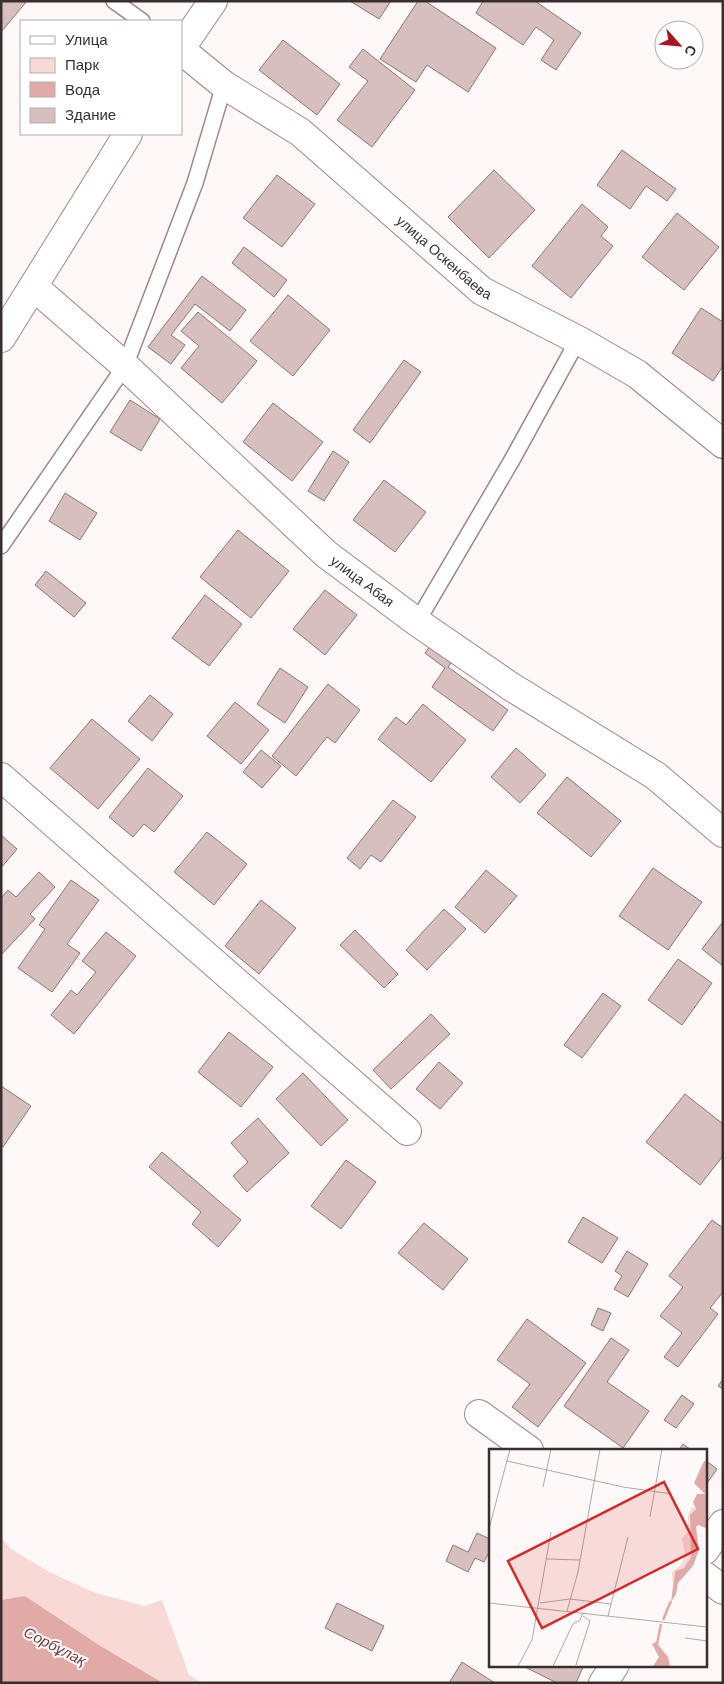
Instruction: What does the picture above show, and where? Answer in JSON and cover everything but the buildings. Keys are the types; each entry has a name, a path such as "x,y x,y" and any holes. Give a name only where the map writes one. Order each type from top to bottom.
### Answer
{"street":[{"path":"182,48 213,1"},
{"name":"улица Оскенбаева","path":"182,50 224,85 300,132 482,291 578,340 637,374 723,444"},
{"path":"1,338 127,135"},
{"name":"улица Абая","path":"34,287 125,366 326,554 417,622 510,686 656,776 723,833"},
{"path":"1,777 407,1131"},
{"path":"479,1414 528,1449"},
{"path":"706,1549 723,1524"},
{"path":"706,1577 723,1590"},
{"path":"603,1683 614,1666"}],"lane":[{"path":"114,1 141,20"},
{"path":"1,546 125,366 195,183 224,85"},
{"path":"417,622 512,460 578,340"}],"green space":[{"path":"1,1538 11,1549 49,1572 93,1592 144,1606 162,1600 189,1675 202,1683 163,1683 99,1645 25,1596 1,1600"}],"water":[{"name":"Сорбұлақ","path":"25,1596 99,1645 163,1683 1,1683 1,1600"}]}
